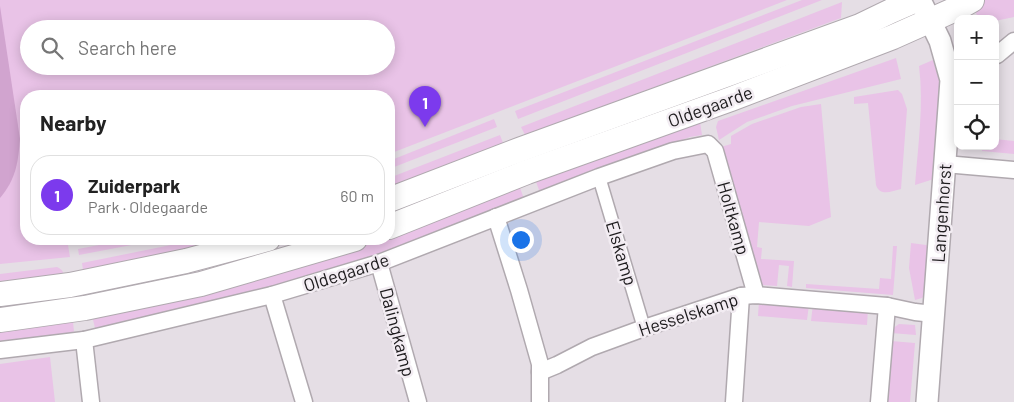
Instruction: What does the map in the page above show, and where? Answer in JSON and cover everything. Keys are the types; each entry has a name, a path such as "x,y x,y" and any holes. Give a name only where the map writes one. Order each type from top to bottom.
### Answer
{"main road":[{"name":"Oldegaarde","path":"395,198 860,26 916,0"},
{"name":"Oldegaarde","path":"395,225 527,172 740,96 893,37 925,10 972,0"},
{"path":"0,294 70,285 186,261 246,245"},
{"name":"Oldegaarde","path":"0,320 84,308 202,284 335,245"}],"street":[{"name":"Langenhorst","path":"925,10 940,41 951,80 927,402"},
{"path":"999,53 1014,41"},
{"name":"Oldegaarde","path":"0,350 84,340 272,295 379,263 599,177 673,151 708,144"},
{"name":"Holtkamp","path":"708,144 715,151 748,296 734,402"},
{"path":"945,164 1014,170"},
{"name":"Elskamp","path":"599,177 644,328"},
{"path":"496,217 540,364 540,402"},
{"name":"Dalingkamp","path":"379,263 418,402"},
{"path":"272,295 304,402"},
{"name":"Hesselskamp","path":"540,372 592,347 644,328 748,296 887,306 934,314"},
{"path":"879,402 887,306"},
{"path":"84,340 91,402"}],"shaded area":[{"path":"0,0 787,0 395,152 395,90 20,90 20,245 68,245 70,257 0,264"},
{"path":"802,0 822,0 518,119 515,111"},
{"path":"983,0 1014,0 1014,17 999,20 999,15 977,15 972,5"},
{"path":"842,2 841,18 525,135 521,127"},
{"path":"0,6 20,139 13,177 0,198"},
{"path":"889,44 892,51 707,118 700,122 702,135 690,137 542,192 539,190 534,176"},
{"path":"896,58 901,79 792,106 747,122 719,140 716,127 718,121"},
{"path":"933,60 941,87 937,178 915,185 921,111 919,66"},
{"path":"898,90 902,94 907,109 901,189 883,192 876,185 868,103 854,104 854,97"},
{"path":"821,104 831,217 809,226 759,222 757,247 762,248 761,259 794,261 792,287 787,286 789,266 779,265 777,286 762,285 721,147 731,144 731,136 752,124 801,107"},
{"path":"494,119 497,127 395,167 395,159"},
{"path":"500,135 503,143 395,185 395,176"},
{"path":"999,139 1014,141 1014,154 982,151 999,150"},
{"path":"518,182 524,199 377,256 264,291 95,328 91,311 349,245 395,245 395,229"},
{"path":"911,243 930,247 929,290 922,298 915,300 909,268"},
{"path":"99,245 132,245 79,255 78,249"},
{"path":"169,245 200,245 84,277 82,263"},
{"path":"893,246 897,246 893,295 806,288 806,284 879,289 880,278 891,279"},
{"path":"57,267 64,274 65,281 0,289 0,274"},
{"path":"759,301 809,305 807,320 758,316"},
{"path":"813,304 868,309 867,325 811,321"},
{"path":"72,314 74,331 71,334 0,343 0,324"},
{"path":"899,324 915,325 916,335 891,333 892,329"},
{"path":"891,341 915,343 910,402 886,402"},
{"path":"50,357 55,402 0,402 0,364"}],"place":[{"name":"Zuiderpark","path":"425,127"}]}
